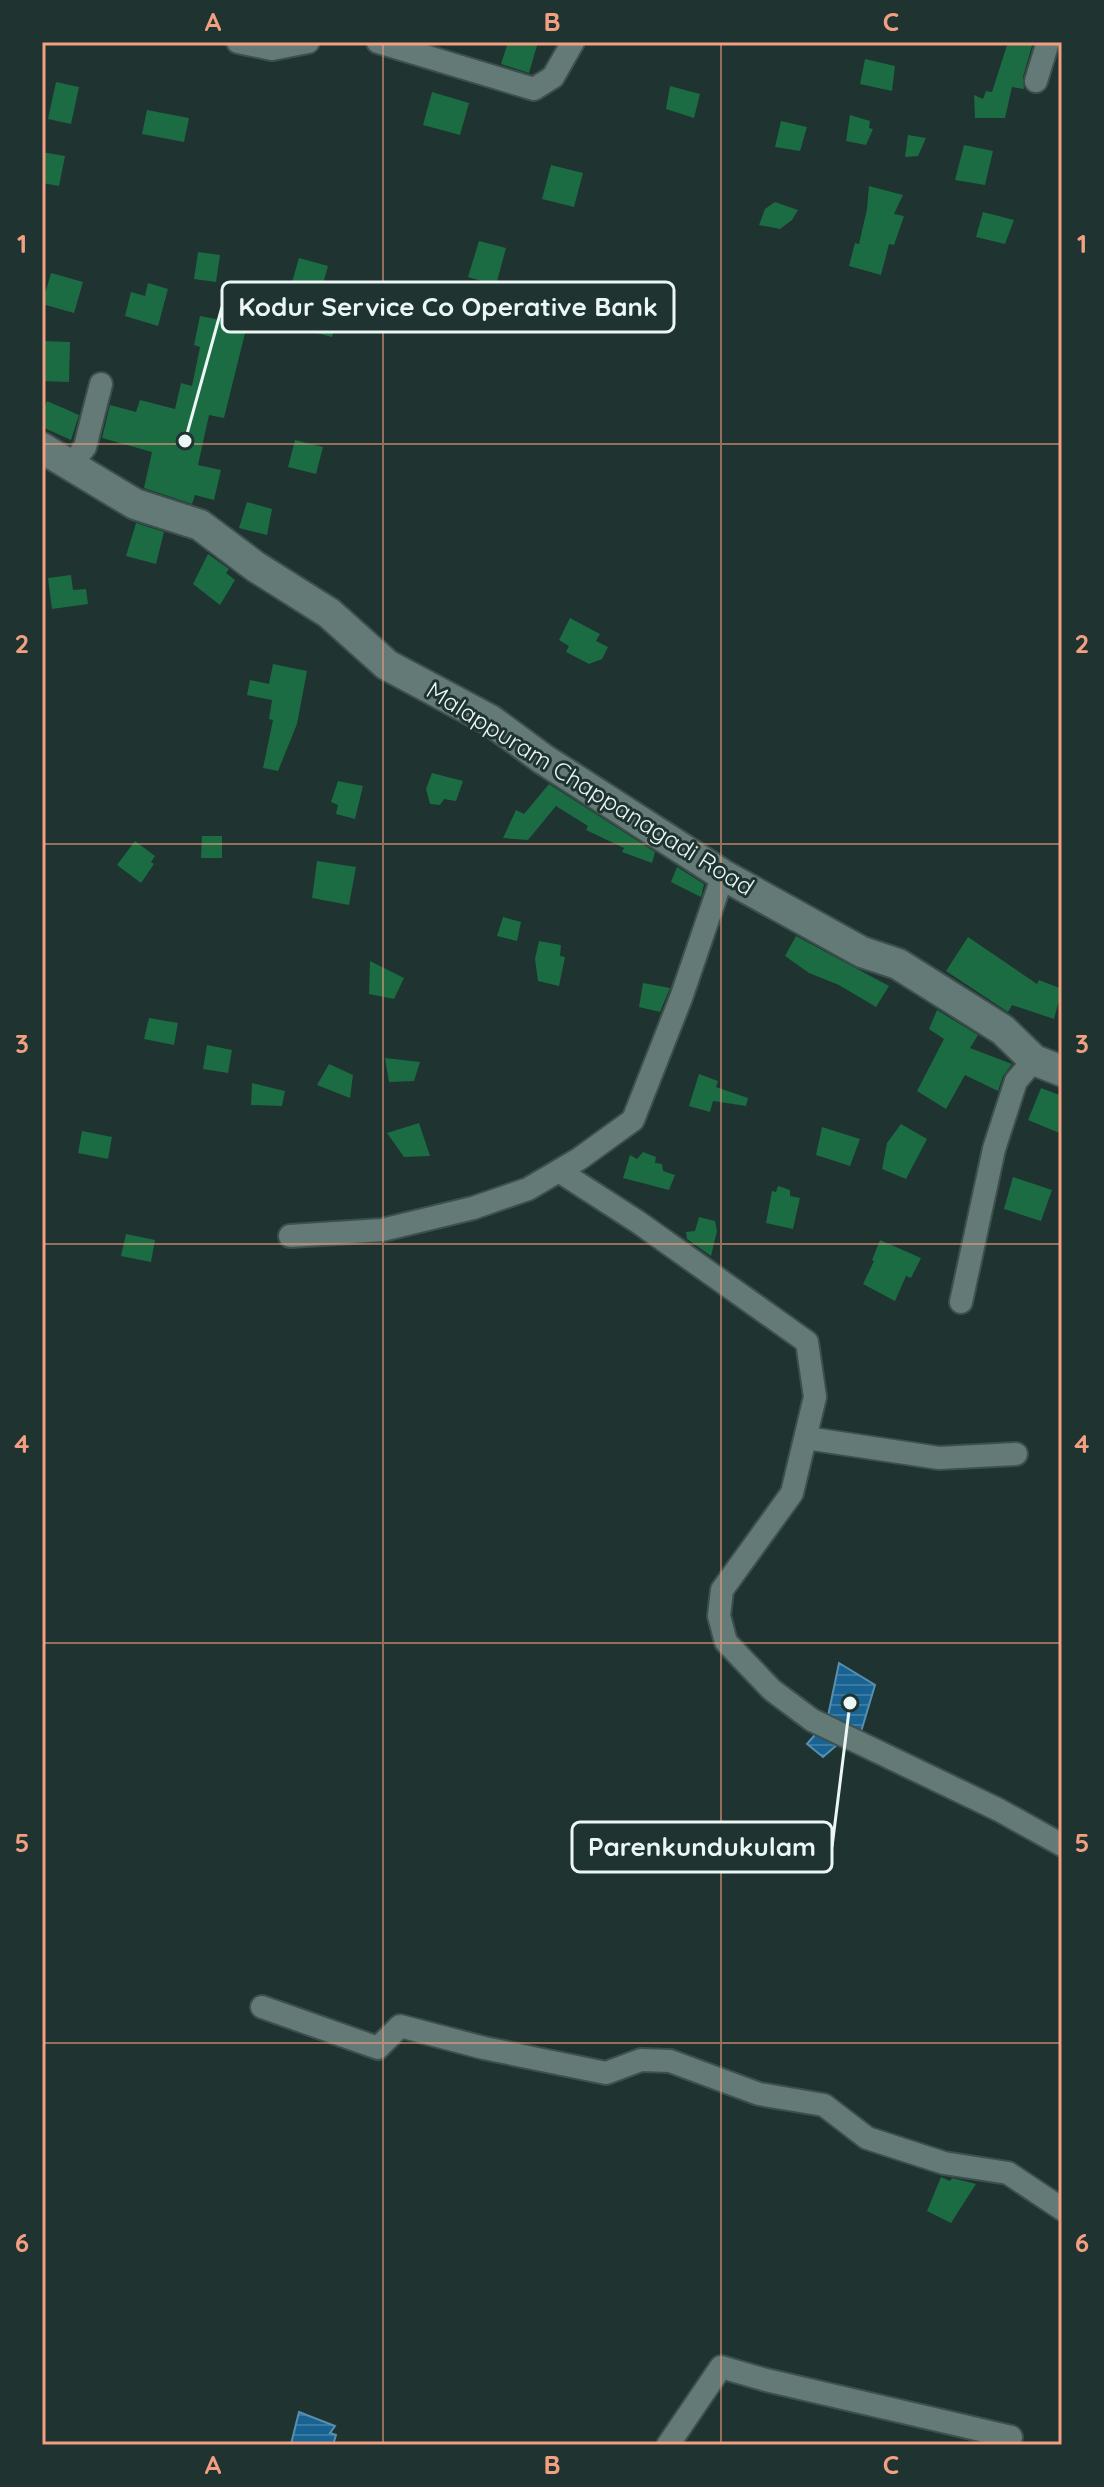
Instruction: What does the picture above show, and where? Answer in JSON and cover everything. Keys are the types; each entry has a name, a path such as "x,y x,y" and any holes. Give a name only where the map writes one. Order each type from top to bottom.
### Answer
{"street":[{"path":"238,42 272,49 308,42"},
{"path":"378,42 534,89 553,77 573,42"},
{"path":"1036,81 1048,42"},
{"path":"70,466 85,447 101,384"},
{"name":"Malappuram Chappanagadi Road","path":"42,448 135,504 200,525 256,567 329,613 387,665 490,720 543,759 723,875 862,952 898,964 1003,1030 1034,1060 1062,1071"},
{"path":"290,1236 382,1230 473,1208 528,1189 633,1120 676,1013 723,875"},
{"path":"961,1302 994,1149 1016,1081 1034,1060"},
{"path":"559,1171 638,1222 807,1342 815,1397 792,1493 722,1590 719,1616 726,1642 772,1690 812,1720 999,1810 1062,1845"},
{"path":"806,1438 939,1458 1016,1454"},
{"path":"262,2007 378,2048 400,2026 484,2048 606,2073 641,2060 670,2061 759,2094 824,2105 867,2138 944,2163 1008,2173 1062,2209"},
{"path":"668,2445 721,2367 1011,2437 1008,2445"}],"water":[{"path":"839,1663 875,1685 860,1735 838,1744 823,1757 807,1744 827,1721"},
{"path":"299,2412 335,2426 330,2433 336,2435 333,2445 291,2444"}],"building":[{"path":"508,42 538,42 529,73 501,64"},
{"path":"1008,42 1033,42 1023,77 1024,89 1012,87 1005,118 975,118 974,95 983,99 986,91 992,92"},
{"path":"865,59 895,66 892,91 860,84"},
{"path":"56,82 79,87 71,124 48,119"},
{"path":"670,86 700,94 694,118 666,109"},
{"path":"432,92 469,103 460,135 423,125"},
{"path":"147,110 189,118 184,142 142,134"},
{"path":"850,115 870,121 869,128 873,129 866,145 846,141"},
{"path":"781,121 807,127 800,151 775,147"},
{"path":"908,135 926,138 918,156 905,157"},
{"path":"964,145 993,151 985,185 955,180"},
{"path":"42,152 65,156 59,186 42,183"},
{"path":"551,165 583,173 574,207 542,199"},
{"path":"869,186 903,195 894,214 904,216 894,245 889,244 881,275 849,266 855,243 859,244"},
{"path":"775,202 798,210 792,220 780,229 759,225 765,209"},
{"path":"983,212 1014,220 1005,244 976,237"},
{"path":"479,241 506,248 496,285 468,277"},
{"path":"198,252 220,255 216,282 194,279"},
{"path":"299,258 328,266 321,291 292,282"},
{"path":"51,273 83,282 74,313 42,304"},
{"path":"148,283 168,289 158,326 125,316 131,292 145,296"},
{"path":"313,297 341,304 332,337 305,330"},
{"path":"200,316 247,325 224,418 209,415 198,465 221,470 214,500 195,495 192,504 144,488 152,452 102,438 110,405 136,412 140,400 175,409 181,383 192,386 200,347 194,345"},
{"path":"42,341 70,342 69,382 42,381"},
{"path":"47,401 79,415 71,440 42,427 42,413"},
{"path":"295,440 323,447 316,474 288,467"},
{"path":"247,502 272,509 267,535 239,528"},
{"path":"136,523 164,532 156,564 126,556"},
{"path":"208,554 229,569 226,573 235,580 220,605 193,584"},
{"path":"71,575 73,590 86,589 88,604 52,609 48,578"},
{"path":"570,618 600,634 596,641 608,647 602,659 589,664 566,652 569,646 559,640"},
{"path":"273,664 307,671 297,724 278,771 263,768 273,720 269,719 272,700 247,695 250,680 269,684"},
{"path":"432,773 463,781 456,801 444,799 440,805 430,804 426,789"},
{"path":"338,781 363,786 355,819 336,814 338,805 331,802"},
{"path":"549,784 655,852 652,863 622,852 624,848 586,830 588,826 556,806 528,840 503,838 516,810 524,814"},
{"path":"202,836 222,836 222,858 201,858"},
{"path":"135,841 155,856 151,862 154,864 141,883 117,865"},
{"path":"317,861 356,867 349,905 312,898"},
{"path":"677,867 704,884 701,897 671,882"},
{"path":"503,917 521,922 517,941 497,936"},
{"path":"796,936 889,986 876,1007 839,985 809,973 785,956"},
{"path":"968,937 1037,984 1039,980 1062,989 1054,1019 1012,1005 1008,1012 946,971"},
{"path":"539,941 561,945 560,956 565,957 559,986 538,981 535,959"},
{"path":"370,961 404,978 394,999 369,994"},
{"path":"643,983 670,988 660,1012 639,1007"},
{"path":"937,1010 978,1035 970,1048 1012,1064 1003,1076 998,1091 965,1075 946,1109 917,1091 944,1039 929,1029"},
{"path":"149,1018 178,1023 174,1045 144,1039"},
{"path":"207,1045 232,1050 228,1073 203,1069"},
{"path":"385,1058 420,1062 414,1081 389,1082"},
{"path":"329,1064 353,1075 350,1098 317,1085"},
{"path":"699,1074 718,1081 716,1087 748,1098 746,1106 713,1101 710,1112 689,1106"},
{"path":"252,1083 285,1091 282,1106 251,1105"},
{"path":"1041,1088 1062,1096 1062,1134 1028,1120"},
{"path":"419,1123 430,1156 404,1157 387,1133"},
{"path":"901,1124 927,1139 906,1179 882,1169 887,1143"},
{"path":"822,1127 860,1139 850,1166 816,1155"},
{"path":"82,1131 112,1137 108,1159 78,1153"},
{"path":"643,1152 656,1157 655,1163 662,1164 663,1171 675,1175 669,1190 623,1178 630,1155 637,1159"},
{"path":"1013,1177 1052,1190 1041,1221 1004,1209"},
{"path":"778,1186 790,1190 790,1196 800,1198 793,1229 766,1223 772,1191 776,1192"},
{"path":"699,1217 715,1221 717,1231 711,1256 687,1239 686,1232 695,1231"},
{"path":"126,1234 155,1240 151,1262 121,1256"},
{"path":"880,1240 921,1258 911,1278 906,1276 895,1301 863,1284"},
{"path":"941,2177 976,2184 951,2223 927,2211"}],"place":[{"name":"Kodur Service Co Operative Bank","path":"185,441"},
{"name":"Parenkundukulam","path":"850,1703"}]}
